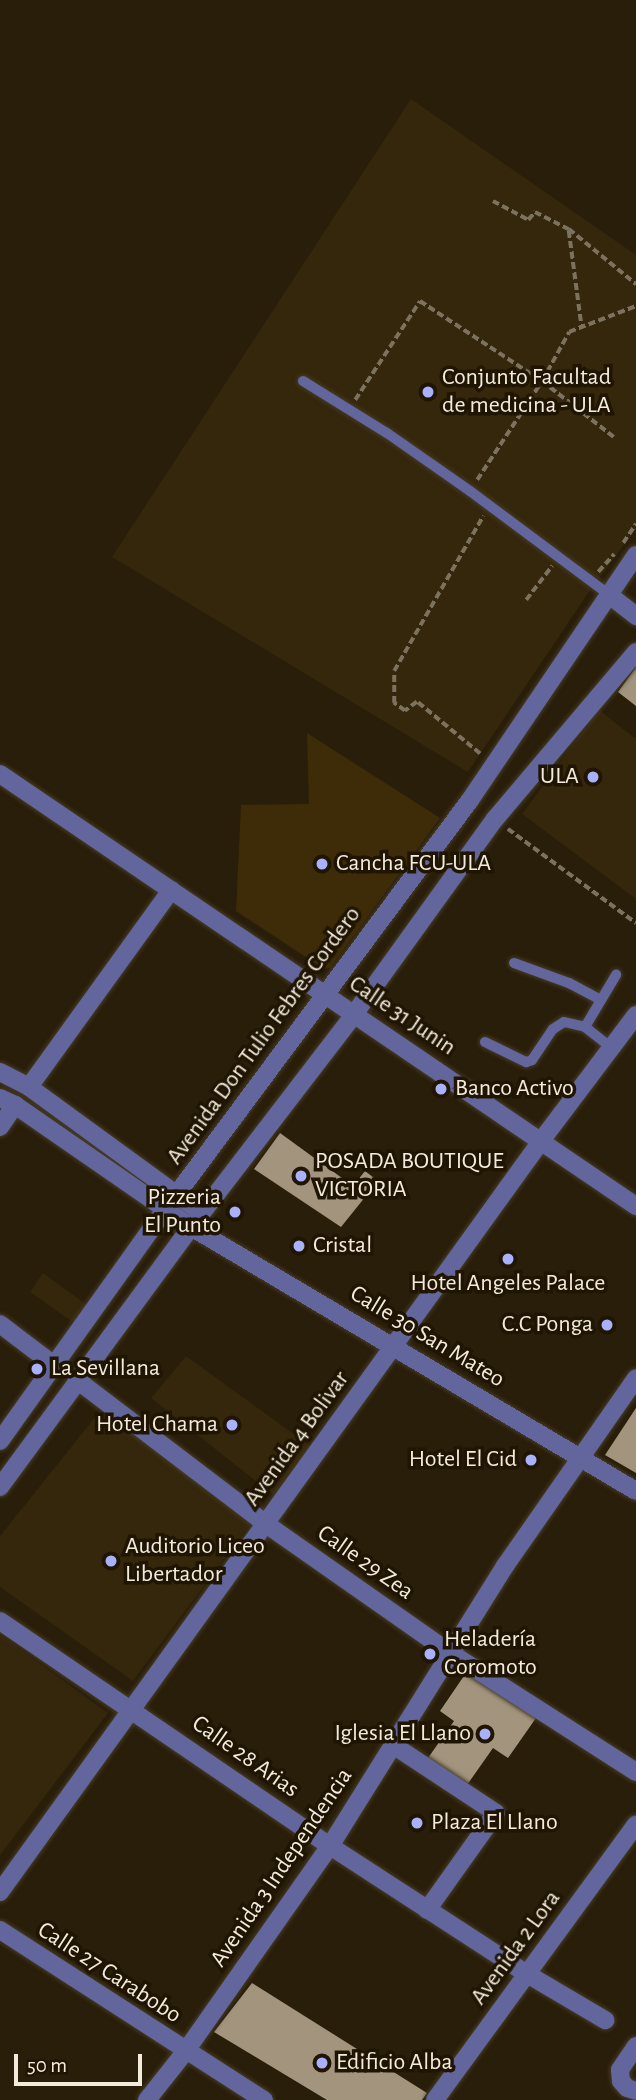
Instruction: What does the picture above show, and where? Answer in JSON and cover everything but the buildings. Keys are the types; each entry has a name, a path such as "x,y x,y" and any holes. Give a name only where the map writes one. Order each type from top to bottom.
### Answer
{"street":[{"name":"Avenida Don Tulio Febres Cordero","path":"0,1441 324,993 470,800 636,555"},
{"path":"608,594 636,616"},
{"path":"0,1487 77,1380 355,1013 495,819 636,652"},
{"name":"Calle 31 Junin","path":"0,774 636,1206"},
{"path":"29,1087 171,890"},
{"name":"Avenida 4 Bolivar","path":"0,1892 541,1141 636,1015"},
{"path":"0,1072 29,1087 177,1195 197,1220"},
{"path":"0,1127 8,1101 165,1210 197,1220"},
{"name":"Calle 30 San Mateo","path":"197,1220 395,1345 636,1491"},
{"path":"0,1324 54,1365"},
{"name":"Avenida 3 Independencia","path":"148,2100 185,2052 330,1846 449,1652 636,1378"},
{"name":"Calle 29 Zea","path":"77,1380 266,1524 449,1652 636,1772"},
{"name":"Calle 28 Arias","path":"0,1621 131,1707 330,1846 527,1974 605,2020"},
{"path":"393,1745 496,1813 428,1910"},
{"name":"Avenida 2 Lora","path":"435,2100 631,1839 636,1824"},
{"name":"Calle 27 Carabobo","path":"0,1930 185,2052 264,2100"},
{"path":"636,2046 620,2070 621,2081 627,2088 636,2091"}],"lane":[{"path":"303,381 470,491 592,579 608,594"},
{"path":"514,963 569,983 601,1000"},
{"path":"585,1027 616,975"},
{"path":"485,1042 526,1062 532,1060 553,1029 564,1022 585,1027 611,1047"}],"path":[{"path":"493,201 528,220 535,212 569,229 636,284"},
{"path":"569,229 583,328"},
{"path":"349,409 420,301 542,381 614,437"},
{"path":"470,491 542,381 569,332 636,306"},
{"path":"489,505 394,671 394,703 405,711 417,702 492,765"},
{"path":"592,579 636,524"},
{"path":"526,600 560,556"},
{"path":"495,819 636,923"}],"shaded area":[{"name":"Conjunto Facultad de medicina - ULA","path":"411,99 636,255 636,529 588,593 468,772 112,557"},
{"name":"ULA","path":"599,710 636,739 636,899 522,814"},
{"name":"Cancha FCU-ULA","path":"307,733 440,818 330,968 324,969 236,911 241,805 309,804"},
{"path":"43,1273 91,1308 78,1326 30,1292"},
{"name":"Hotel Chama","path":"186,1356 317,1451 281,1501 151,1398"},
{"name":"Auditorio Liceo Libertador","path":"100,1411 252,1521 133,1681 0,1587 0,1536"},
{"path":"0,1635 108,1713 0,1855"}],"place":[{"name":"Conjunto Facultad de medicina - ULA","path":"428,392"},
{"name":"ULA","path":"593,777"},
{"name":"Cancha FCU-ULA","path":"322,864"},
{"name":"Banco Activo","path":"441,1089"},
{"name":"POSADA BOUTIQUE VICTORIA","path":"301,1176"},
{"name":"Pizzeria El Punto","path":"235,1212"},
{"name":"Cristal","path":"299,1246"},
{"name":"Hotel Angeles Palace","path":"508,1259"},
{"name":"C.C Ponga","path":"607,1325"},
{"name":"La Sevillana","path":"37,1369"},
{"name":"Hotel Chama","path":"232,1425"},
{"name":"Hotel El Cid","path":"531,1460"},
{"name":"Auditorio Liceo Libertador","path":"111,1561"},
{"name":"Heladería Coromoto","path":"430,1654"},
{"name":"Iglesia El Llano","path":"485,1734"},
{"name":"Plaza El Llano","path":"417,1823"},
{"name":"Edificio Alba","path":"322,2063"}]}
